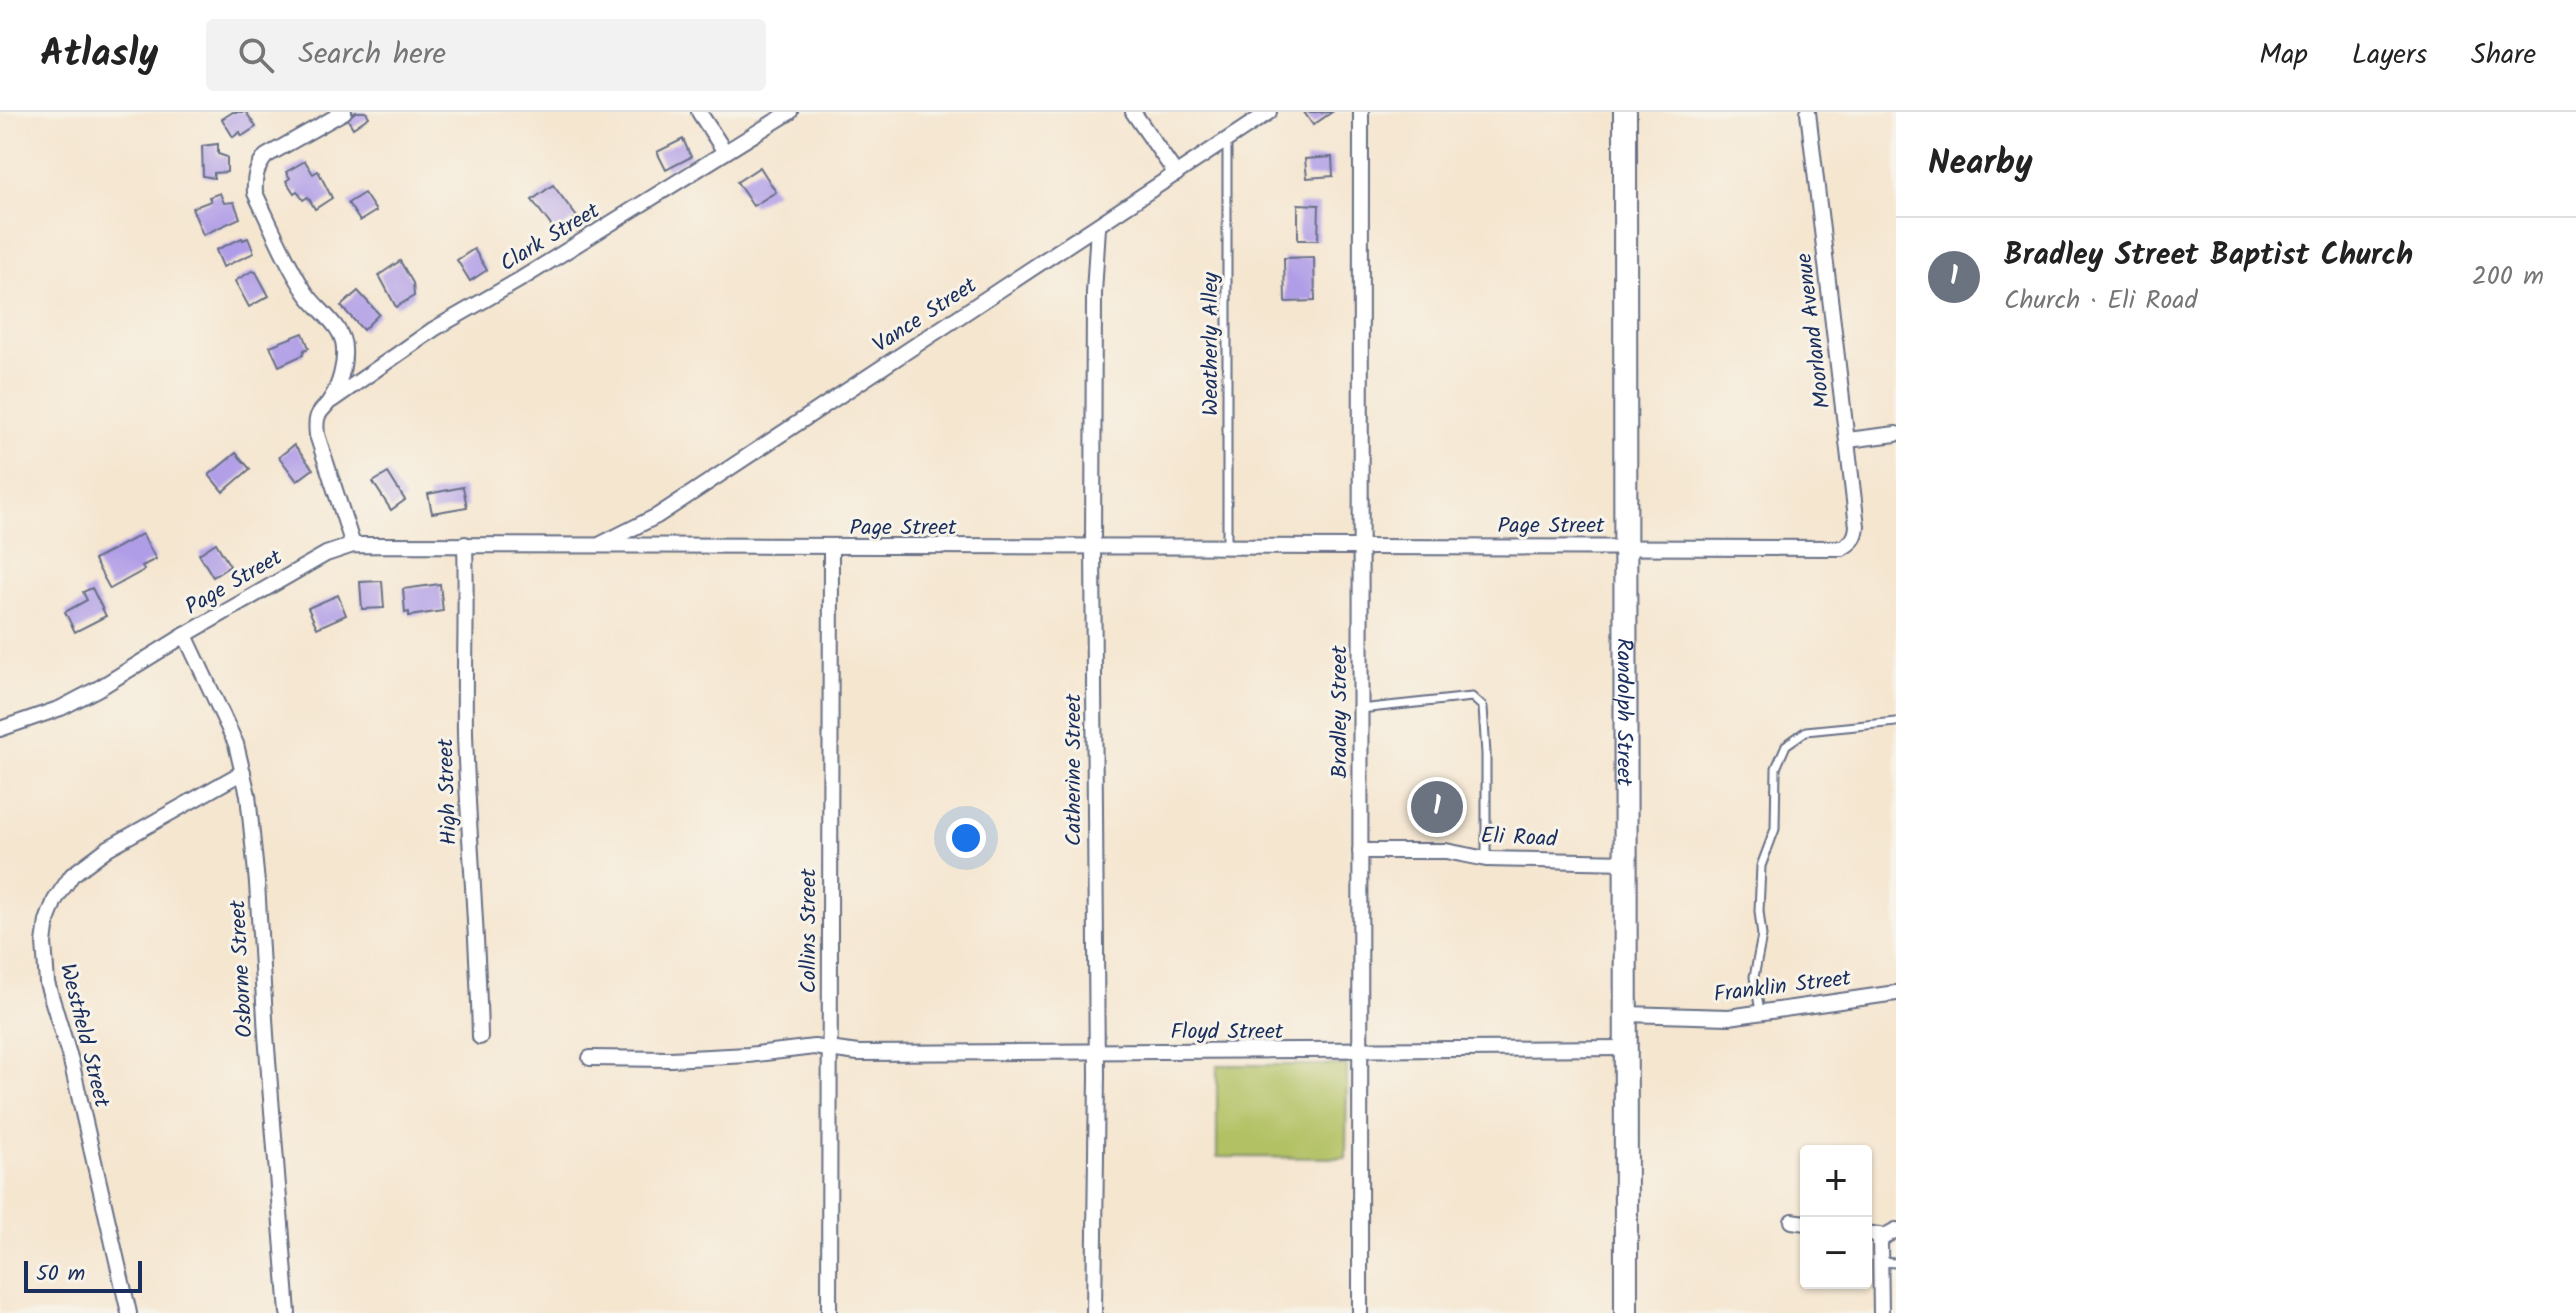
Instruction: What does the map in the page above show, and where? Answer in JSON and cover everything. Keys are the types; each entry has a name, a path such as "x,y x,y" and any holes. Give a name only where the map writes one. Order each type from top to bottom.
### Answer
{"street":[{"path":"344,112 266,156 254,181 255,193 293,271 307,296 341,335 345,346 343,368 332,400 318,414 315,424 353,545"},
{"path":"699,112 725,152"},
{"name":"Clark Street","path":"332,400 434,329 582,242 790,112"},
{"path":"1133,112 1176,174"},
{"name":"Vance Street","path":"598,546 657,516 1269,112"},
{"name":"Bradley Street","path":"1360,1313 1361,112"},
{"name":"Randolph Street","path":"1625,112 1626,1313"},
{"name":"Moorland Avenue","path":"1808,112 1857,526 1851,543"},
{"name":"Catherine Street","path":"1094,1313 1093,547 1094,293 1098,227"},
{"path":"1848,440 1896,434"},
{"name":"Page Street","path":"0,729 61,708 326,554 353,545 1842,548 1851,543"},
{"name":"High Street","path":"465,544 465,734 480,1037"},
{"name":"Collins Street","path":"829,1313 831,548"},
{"name":"Osborne Street","path":"185,635 223,713 243,772 257,883 288,1313"},
{"name":"Westfield Street","path":"129,1313 71,1061 47,983 44,943 47,921 55,900 72,875 108,848 243,772"},
{"name":"Eli Road","path":"1360,851 1446,851 1486,859 1627,862"},
{"name":"Franklin Street","path":"1625,1014 1729,1017 1896,993"},
{"path":"590,1058 670,1059 748,1055 814,1047 830,1050"},
{"name":"Floyd Street","path":"830,1050 858,1053 1096,1053 1625,1048"},
{"path":"1881,1313 1880,1241 1890,1233"}],"lane":[{"name":"Weatherly Alley","path":"1227,141 1227,547"},
{"path":"1360,709 1472,697 1479,700 1483,707 1486,754 1486,859"},
{"path":"1761,1014 1754,977 1762,936 1759,911 1761,866 1775,829 1779,756 1794,737 1806,731 1896,722"},
{"path":"1880,1262 1896,1263"}],"green space":[{"path":"1217,1065 1347,1065 1346,1158 1217,1157"}],"building":[{"path":"233,112 246,112 256,127 242,136 240,132 233,137 222,119"},
{"path":"356,112 366,112 369,117 353,128 347,118"},
{"path":"1304,112 1332,112 1313,125"},
{"path":"683,139 691,157 666,170 657,152"},
{"path":"218,144 218,154 227,157 227,172 214,173 214,178 203,176 202,146"},
{"path":"1332,157 1333,176 1307,178 1305,159"},
{"path":"305,161 313,174 318,171 332,198 315,209 308,197 303,200 286,181 290,178 286,172"},
{"path":"760,167 776,192 753,206 737,182"},
{"path":"553,185 577,217 556,232 532,200"},
{"path":"220,193 224,203 234,202 240,218 203,235 192,208 211,201 209,197"},
{"path":"364,193 376,211 360,221 348,203"},
{"path":"1298,204 1319,205 1318,240 1298,240"},
{"path":"248,238 254,253 223,267 216,250"},
{"path":"474,249 487,270 470,281 457,260"},
{"path":"1314,257 1315,301 1285,302 1284,258"},
{"path":"400,261 413,283 414,296 396,307 379,275"},
{"path":"252,271 256,272 269,296 249,307 235,281"},
{"path":"358,291 379,314 363,330 341,306"},
{"path":"303,333 309,348 304,350 303,355 279,366 270,346"},
{"path":"294,445 313,469 297,481 279,457"},
{"path":"236,453 250,469 223,492 209,475"},
{"path":"388,473 405,500 391,510 373,482"},
{"path":"463,487 467,507 432,513 428,494"},
{"path":"142,534 156,559 142,566 144,570 110,589 94,560"},
{"path":"216,543 230,566 213,577 199,554"},
{"path":"382,581 384,608 362,609 360,582"},
{"path":"440,584 443,611 409,616 409,612 405,613 403,589"},
{"path":"92,588 106,616 75,632 65,612 87,600 83,592"},
{"path":"338,595 346,615 317,628 308,608"}],"place":[{"name":"Bradley Street Baptist Church","path":"1437,807"}]}
